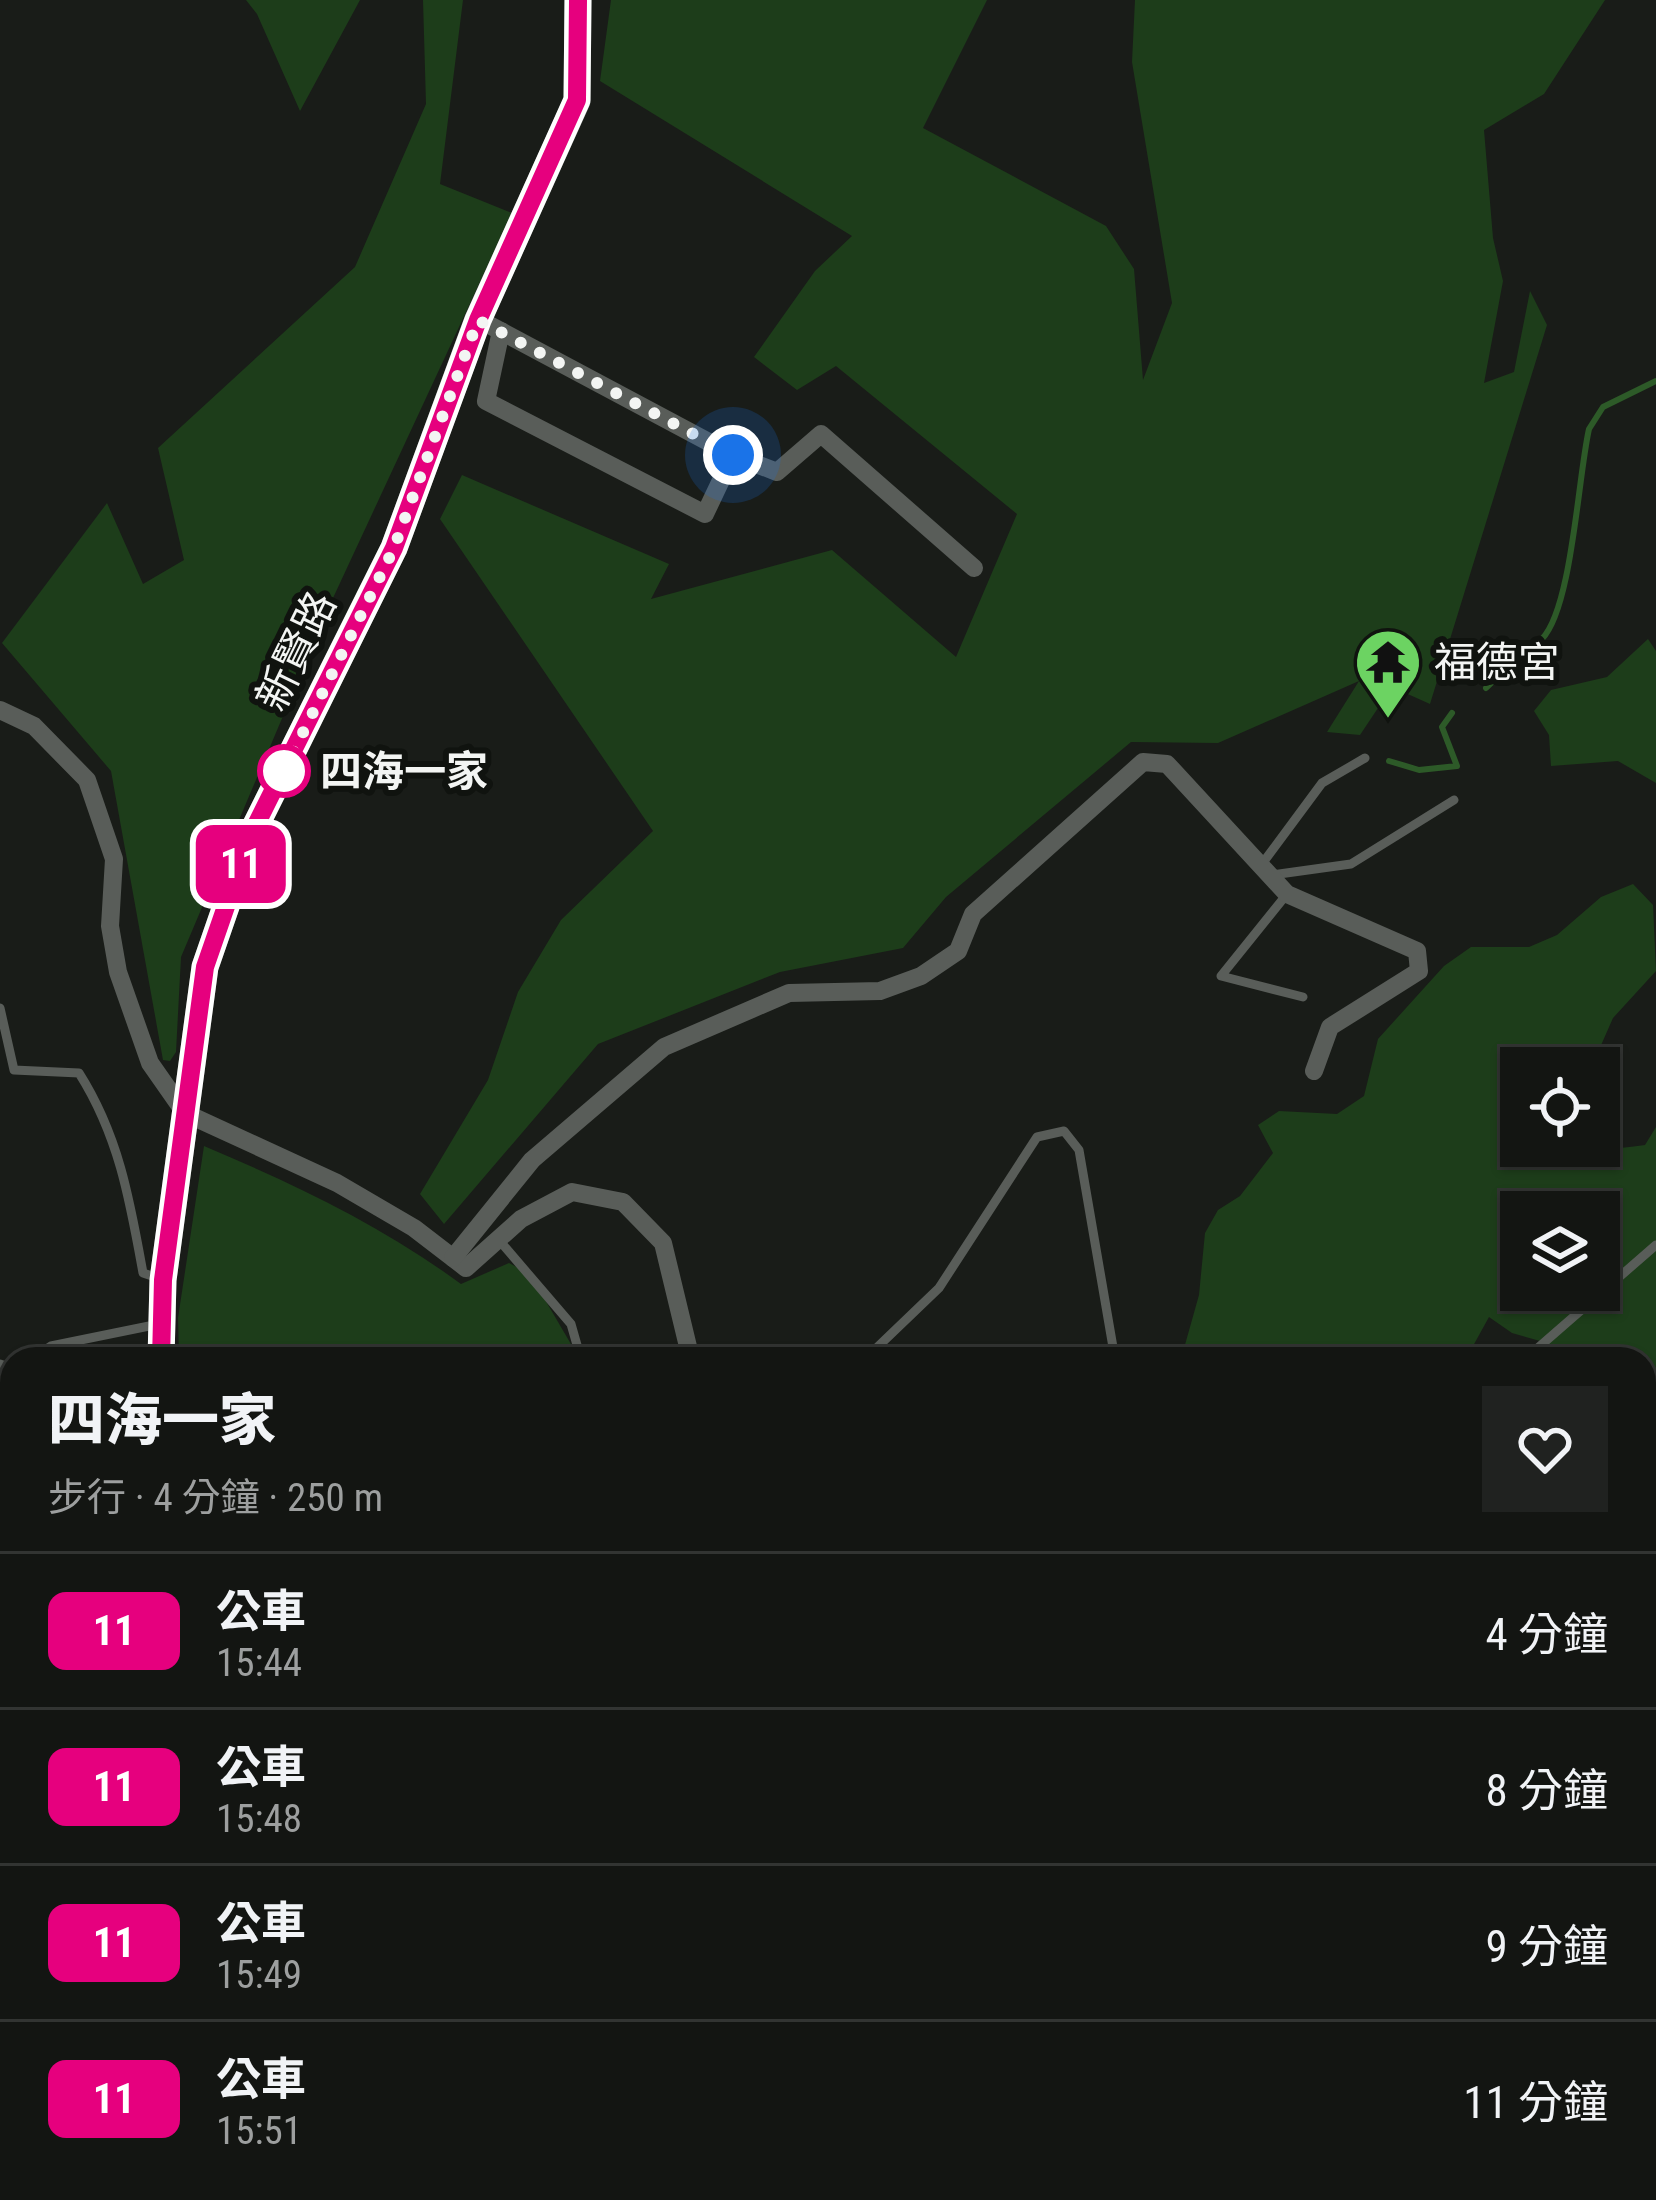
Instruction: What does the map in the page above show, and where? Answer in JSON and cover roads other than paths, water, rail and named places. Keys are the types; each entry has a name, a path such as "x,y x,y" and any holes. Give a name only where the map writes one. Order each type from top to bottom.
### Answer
{"street":[{"name":"新賢路","path":"160,1347 163,1280 205,967 250,837 394,548 489,325 577,100 578,0"},
{"path":"733,455 705,514 486,400 489,325 733,455 777,472 821,434 974,568"},
{"path":"0,710 34,726 87,780 114,859 110,926 118,972 150,1063 185,1113 338,1183 414,1228 466,1268 521,1219 572,1192 623,1202 663,1243 688,1347"},
{"path":"453,1258 532,1160 664,1047 789,993 880,992 921,976 958,951 973,914 1143,762 1167,764 1286,894 1417,951 1419,971 1330,1027 1314,1071"}],"lane":[{"path":"1266,870 1322,783 1365,758"},
{"path":"1266,870 1351,864 1454,800"},
{"path":"1286,894 1221,976 1303,997"},
{"path":"0,1008 5,1048 14,1070 80,1073 104,1113 124,1171 143,1273 163,1280"},
{"path":"878,1347 939,1288 1037,1137 1064,1131 1079,1150 1113,1347"},
{"path":"499,1240 571,1324 578,1347"},
{"path":"1539,1347 1656,1245"},
{"path":"50,1347 159,1324"}],"waterway":[{"path":"1486,688 1542,639 1552,623 1567,572 1589,429 1603,407 1656,381"},
{"path":"1389,761 1419,770 1457,766 1442,727 1452,713"}],"place":[{"name":"福德宮","path":"1388,721"},
{"name":"四海一家","path":"284,771"}]}
